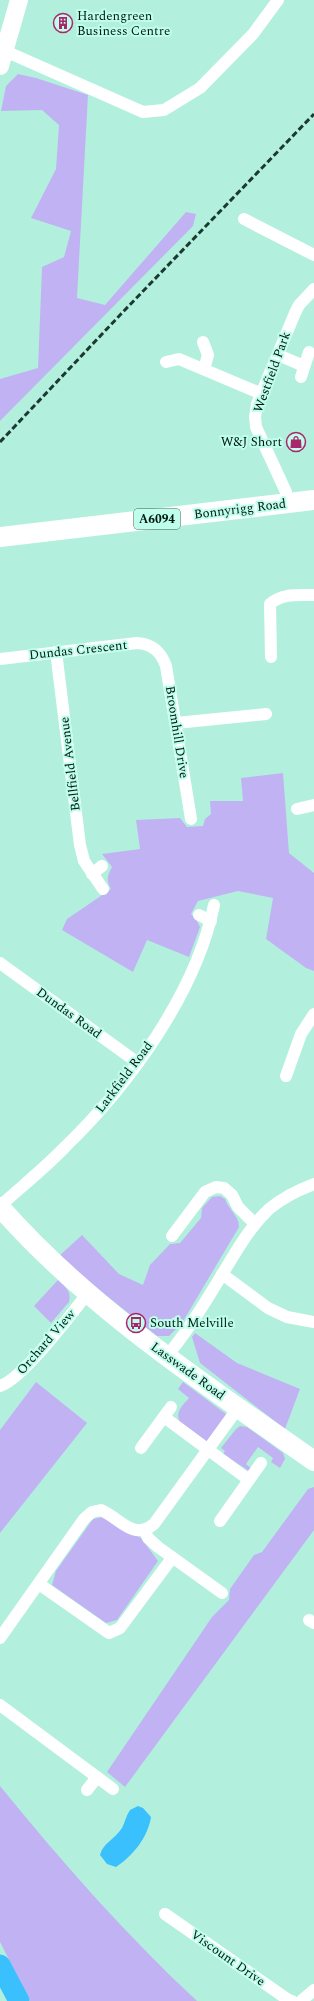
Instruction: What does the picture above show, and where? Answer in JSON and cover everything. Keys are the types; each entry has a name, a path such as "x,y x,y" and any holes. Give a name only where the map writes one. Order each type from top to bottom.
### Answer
{"main road":[{"path":"2,58 19,0"},
{"name":"Bonnyrigg Road","path":"0,537 314,500"},
{"name":"Lasswade Road","path":"0,1207 58,1267 88,1293 167,1356 314,1461"}],"street":[{"path":"2,58 143,112 164,110 200,88 253,34 278,0"},
{"path":"244,218 314,255"},
{"name":"Westfield Park","path":"287,504 286,492 256,427 255,417 257,404 299,305 314,289"},
{"path":"203,342 208,355 204,369"},
{"path":"278,355 302,371 309,352"},
{"path":"166,362 179,359 262,394"},
{"path":"271,657 270,604 277,597 314,595"},
{"name":"Dundas Crescent","path":"0,659 137,643 147,644 154,648"},
{"name":"Broomhill Drive","path":"154,648 162,656 166,666 191,819"},
{"name":"Bellfield Avenue","path":"56,652 80,845 84,861 103,889"},
{"path":"176,723 262,717"},
{"path":"296,809 314,805"},
{"path":"92,874 102,866"},
{"name":"Larkfield Road","path":"0,1207 70,1142 91,1120 138,1062 186,986 199,958 211,921 214,905"},
{"path":"200,915 211,921"},
{"name":"Dundas Road","path":"0,962 138,1062"},
{"path":"286,1076 301,1034 314,1014"},
{"path":"167,1356 255,1224 270,1208 289,1195 314,1184"},
{"path":"172,1236 205,1192 216,1187 224,1188 232,1195 238,1207 255,1224"},
{"path":"222,1274 268,1308 287,1317 314,1322"},
{"name":"Orchard View","path":"0,1386 7,1384 26,1368 88,1293"},
{"path":"141,1448 171,1407"},
{"path":"0,1638 84,1519 92,1512 101,1510 131,1529 139,1532 145,1531 154,1524 238,1408"},
{"path":"164,1417 249,1480"},
{"path":"220,1521 261,1464"},
{"path":"145,1531 148,1538 172,1558 222,1593"},
{"path":"38,1584 109,1633 120,1628 172,1558"},
{"path":"0,1705 113,1789"},
{"path":"87,1790 97,1777"},
{"name":"Viscount Drive","path":"165,1914 292,2001"},
{"path":"301,2001 314,1990"}],"shaded area":[{"path":"18,74 36,78 88,95 77,298 105,305 186,212 196,214 193,226 0,421 0,379 38,368 42,267 64,257 71,231 31,218 56,169 59,125 42,110 1,111 6,86"},
{"path":"283,773 289,853 314,873 314,971 306,968 266,939 273,898 238,891 198,901 191,914 196,919 200,927 189,957 147,940 133,972 62,930 67,919 111,889 108,883 108,878 112,867 102,854 140,849 136,820 180,818 187,827 203,826 205,819 211,814 210,801 243,801 241,778"},
{"path":"220,1196 225,1199 236,1216 239,1227 182,1323 169,1336 157,1336 58,1257 82,1235 119,1274 143,1285 150,1265 170,1244 180,1243 201,1218 202,1208 212,1197"},
{"path":"58,1280 69,1292 70,1298 69,1302 51,1323 34,1306"},
{"path":"195,1333 237,1363 300,1389 285,1429 200,1363 192,1337"},
{"path":"36,1382 87,1423 0,1533 0,1430"},
{"path":"183,1382 226,1414 224,1420 209,1441 206,1441 180,1422 178,1415 179,1412 189,1398 178,1389"},
{"path":"240,1426 247,1427 283,1453 285,1459 280,1468 271,1462 273,1458 258,1447 246,1464 253,1470 249,1471 223,1454 225,1451 221,1448"},
{"path":"314,1487 314,1530 125,1787 107,1772 212,1617 229,1600 230,1589 254,1555 262,1552 308,1489"},
{"path":"103,1517 141,1538 158,1561 117,1620 106,1623 52,1585 56,1571 93,1519"},
{"path":"0,1786 95,1897 145,1950 197,2001 30,2001 0,1942"}],"water":[{"path":"138,1806 143,1808 151,1817 147,1832 134,1852 122,1863 116,1867 107,1864 100,1855 104,1847 122,1828 130,1810"}],"waterway":[{"path":"0,1965 19,2001"}],"railway":[{"path":"0,442 314,114"}],"place":[{"name":"Hardengreen Business Centre","path":"63,23"},
{"name":"W&J Short","path":"296,442"},
{"name":"South Melville","path":"136,1323"}]}
